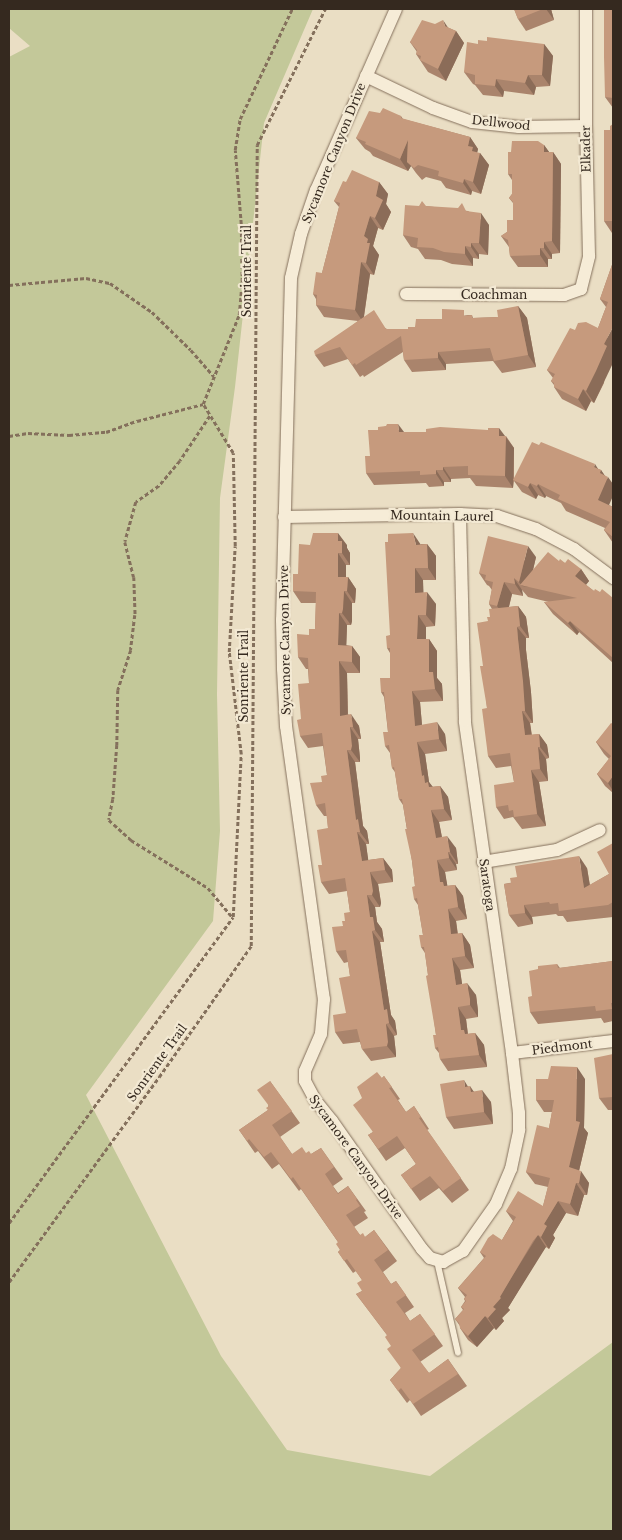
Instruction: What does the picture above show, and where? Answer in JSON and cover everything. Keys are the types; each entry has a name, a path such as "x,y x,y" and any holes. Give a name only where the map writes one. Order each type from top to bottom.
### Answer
{"street":[{"name":"Sycamore Canyon Drive","path":"396,9 316,190 301,234 292,278 282,620 286,726 324,999 321,1034 305,1071 305,1081 315,1100 332,1121 422,1249 430,1258 437,1261"},
{"name":"Elkader","path":"581,289 589,256 586,9"},
{"name":"Dellwood","path":"366,76 433,108 472,122 519,127 586,126"},
{"name":"Coachman","path":"406,294 564,296 581,289"},
{"name":"Mountain Laurel","path":"284,517 460,514 498,516 536,529 574,549 613,578"},
{"name":"Saratoga","path":"437,1261 450,1259 470,1244 501,1194 517,1144 519,1113 512,1053 483,862 463,695 460,514"},
{"path":"483,862 556,850 600,830"},
{"name":"Piedmont","path":"512,1053 613,1041"}],"lane":[{"path":"437,1261 458,1353"}],"path":[{"path":"203,404 239,315 242,282 241,224 235,150 240,119 292,9"},
{"name":"Sonriente Trail","path":"9,1282 159,1077 251,946 257,145 326,9"},
{"path":"9,285 86,278 110,283 152,312 191,350 214,376"},
{"path":"9,1223 232,917 241,754 229,652 235,546 233,454 203,404"},
{"path":"9,436 28,433 69,435 106,432 137,421 203,404"},
{"path":"210,416 180,461 159,486 136,502 125,542 134,577 135,615 130,650 118,690 117,745 113,799 109,820 131,840 208,888 232,917"}],"green space":[{"path":"9,9 313,9 264,123 235,387 220,498 217,694 220,831 213,921 86,1095 221,1356 287,1450 430,1476 613,1342 613,1531 9,1531 9,57 30,46 9,28"}],"building":[{"path":"514,9 543,9 518,19"},
{"path":"604,9 613,9 613,98 605,97"},
{"path":"422,20 435,24 443,20 445,26 456,31 438,69 420,60 421,56 416,54 417,50 410,42"},
{"path":"487,37 544,44 542,75 528,75 525,83 496,79 495,86 475,84 475,75 464,72 467,42 478,44 478,40 487,41"},
{"path":"383,108 401,116 401,118 470,137 468,146 473,147 472,151 480,153 473,182 464,179 463,183 438,176 439,171 418,165 414,168 407,162 408,140 400,159 365,144 366,142 356,138 369,111 380,113"},
{"path":"613,124 612,228 612,221 604,221 604,130 610,130 610,126"},
{"path":"512,141 538,141 544,145 544,152 553,152 552,241 544,242 544,248 540,248 540,255 510,256 508,240 501,236 507,232 507,220 513,220 513,202 509,198 512,194 512,174 508,174 508,152 511,152"},
{"path":"352,170 379,182 376,196 383,200 375,218 370,216 364,236 368,239 367,243 370,243 366,263 361,262 355,310 316,305 317,295 313,294 316,272 322,273 340,203 334,201 343,181 346,182"},
{"path":"422,201 426,206 458,208 462,203 466,211 481,213 479,243 471,243 471,247 465,246 465,254 417,247 418,238 403,235 405,205 419,206"},
{"path":"613,262 613,327 604,344 607,346 596,371 586,391 583,389 578,399 554,387 554,383 551,381 555,374 547,370 570,328 575,330 578,323 586,322 598,328 608,302 600,299"},
{"path":"518,306 528,355 494,361 490,348 438,352 438,358 404,360 401,336 356,365 355,363 352,365 340,347 315,355 314,351 374,310 386,329 408,329 408,327 415,327 416,319 442,319 442,309 464,310 464,316 472,315 472,318 498,317 497,310"},
{"path":"387,424 398,424 399,432 426,432 426,429 440,427 488,430 488,428 499,428 499,436 506,436 505,476 468,475 468,466 443,467 443,470 436,470 436,474 420,475 420,471 366,473 365,456 370,456 368,430 378,430 378,427 386,426"},
{"path":"532,442 539,445 541,442 595,464 594,467 601,470 600,473 608,477 598,500 613,507 613,537 604,530 610,522 558,499 560,495 538,484 537,486 530,483 528,487 513,480"},
{"path":"313,533 338,533 338,541 342,541 342,553 338,553 338,577 348,577 347,591 344,591 342,613 339,613 338,645 352,646 352,662 339,661 340,716 351,714 353,727 350,727 351,750 347,750 356,820 358,819 360,832 357,832 362,861 383,858 385,870 370,872 373,891 372,895 367,895 370,917 373,917 375,930 372,931 384,1010 387,1009 389,1023 386,1024 388,1042 387,1046 362,1049 357,1029 335,1032 333,1015 346,1013 339,978 350,976 346,950 336,951 332,927 343,926 342,921 345,921 344,913 350,912 345,878 321,882 318,865 322,865 317,830 328,828 325,803 316,805 310,783 322,782 321,776 327,775 322,733 300,736 297,720 301,719 298,684 309,683 308,658 298,657 297,634 309,635 309,629 315,629 316,592 293,591 293,574 298,574 299,544 310,545"},
{"path":"413,533 416,545 427,544 428,568 415,568 415,593 427,592 426,615 418,615 417,639 429,639 429,672 433,672 435,689 412,691 415,726 437,722 439,739 417,742 422,776 424,775 425,783 428,782 429,787 440,786 444,809 431,810 436,838 447,836 450,852 448,852 449,858 437,860 440,882 443,882 444,886 455,885 458,907 448,909 451,934 462,933 465,956 452,958 456,985 467,983 470,999 470,1005 458,1007 461,1030 464,1030 465,1034 475,1033 479,1055 440,1059 438,1047 435,1048 433,1035 436,1035 426,976 428,975 424,947 421,947 419,935 423,935 417,898 414,899 412,887 415,886 402,799 399,799 389,745 385,746 383,732 388,732 384,692 381,692 380,678 390,678 390,648 387,648 386,636 390,635 385,542 388,542 388,534"},
{"path":"488,536 528,546 519,582 514,578 515,584 504,582 497,606 489,604 493,582 485,580 486,575 479,573"},
{"path":"548,552 559,561 560,559 565,563 568,559 581,569 575,576 594,591 595,589 600,592 602,589 613,598 613,658 570,621 568,623 544,602 577,598 520,585"},
{"path":"518,606 520,626 517,627 523,681 525,711 522,711 525,735 539,734 540,769 531,770 537,814 514,817 513,810 509,811 508,805 496,807 494,785 514,782 510,753 488,756 482,709 487,708 480,666 483,666 477,623 488,621 487,617 490,617 489,609"},
{"path":"611,723 613,724 613,776 608,783 597,774 611,756 596,742"},
{"path":"613,843 613,902 608,905 559,911 558,903 550,904 549,902 524,905 525,913 509,915 504,884 511,883 510,878 517,877 515,866 579,856 584,888 609,874 597,852"},
{"path":"613,961 612,1009 596,1011 595,1006 530,1012 528,997 532,996 529,971 538,969 538,966 557,964 558,968"},
{"path":"613,1054 613,1097 599,1098 594,1058"},
{"path":"551,1066 577,1067 576,1121 580,1122 569,1167 581,1171 579,1183 576,1183 570,1204 558,1201 544,1224 547,1226 541,1237 538,1235 533,1241 501,1298 493,1307 496,1309 488,1318 485,1316 468,1336 455,1319 464,1309 461,1307 466,1301 464,1299 467,1295 458,1288 486,1256 480,1252 488,1238 493,1234 502,1240 516,1217 506,1211 518,1191 543,1206 550,1178 526,1172 537,1125 549,1128 554,1100 536,1100 536,1079 548,1079"},
{"path":"377,1072 382,1078 384,1076 392,1087 389,1088 406,1112 414,1106 421,1117 419,1118 461,1178 443,1191 430,1176 411,1189 401,1175 416,1164 397,1136 378,1149 368,1135 373,1132 353,1105 362,1098 357,1087"},
{"path":"464,1080 465,1087 470,1086 471,1092 482,1090 484,1112 446,1117 440,1084"},
{"path":"270,1081 292,1111 272,1125 292,1154 302,1147 306,1153 309,1151 311,1154 321,1148 334,1167 325,1174 338,1194 348,1186 360,1206 346,1215 360,1235 363,1233 365,1237 374,1230 388,1250 374,1260 391,1284 396,1281 406,1295 396,1302 410,1321 420,1314 435,1334 412,1350 429,1373 448,1359 458,1374 413,1404 401,1388 398,1391 390,1380 401,1368 387,1349 391,1346 385,1337 387,1335 356,1294 362,1291 357,1283 362,1280 347,1259 344,1261 338,1252 340,1250 336,1244 338,1242 293,1177 291,1179 271,1152 264,1157 249,1139 247,1141 239,1130 268,1110 266,1108 269,1106 257,1090"}]}
